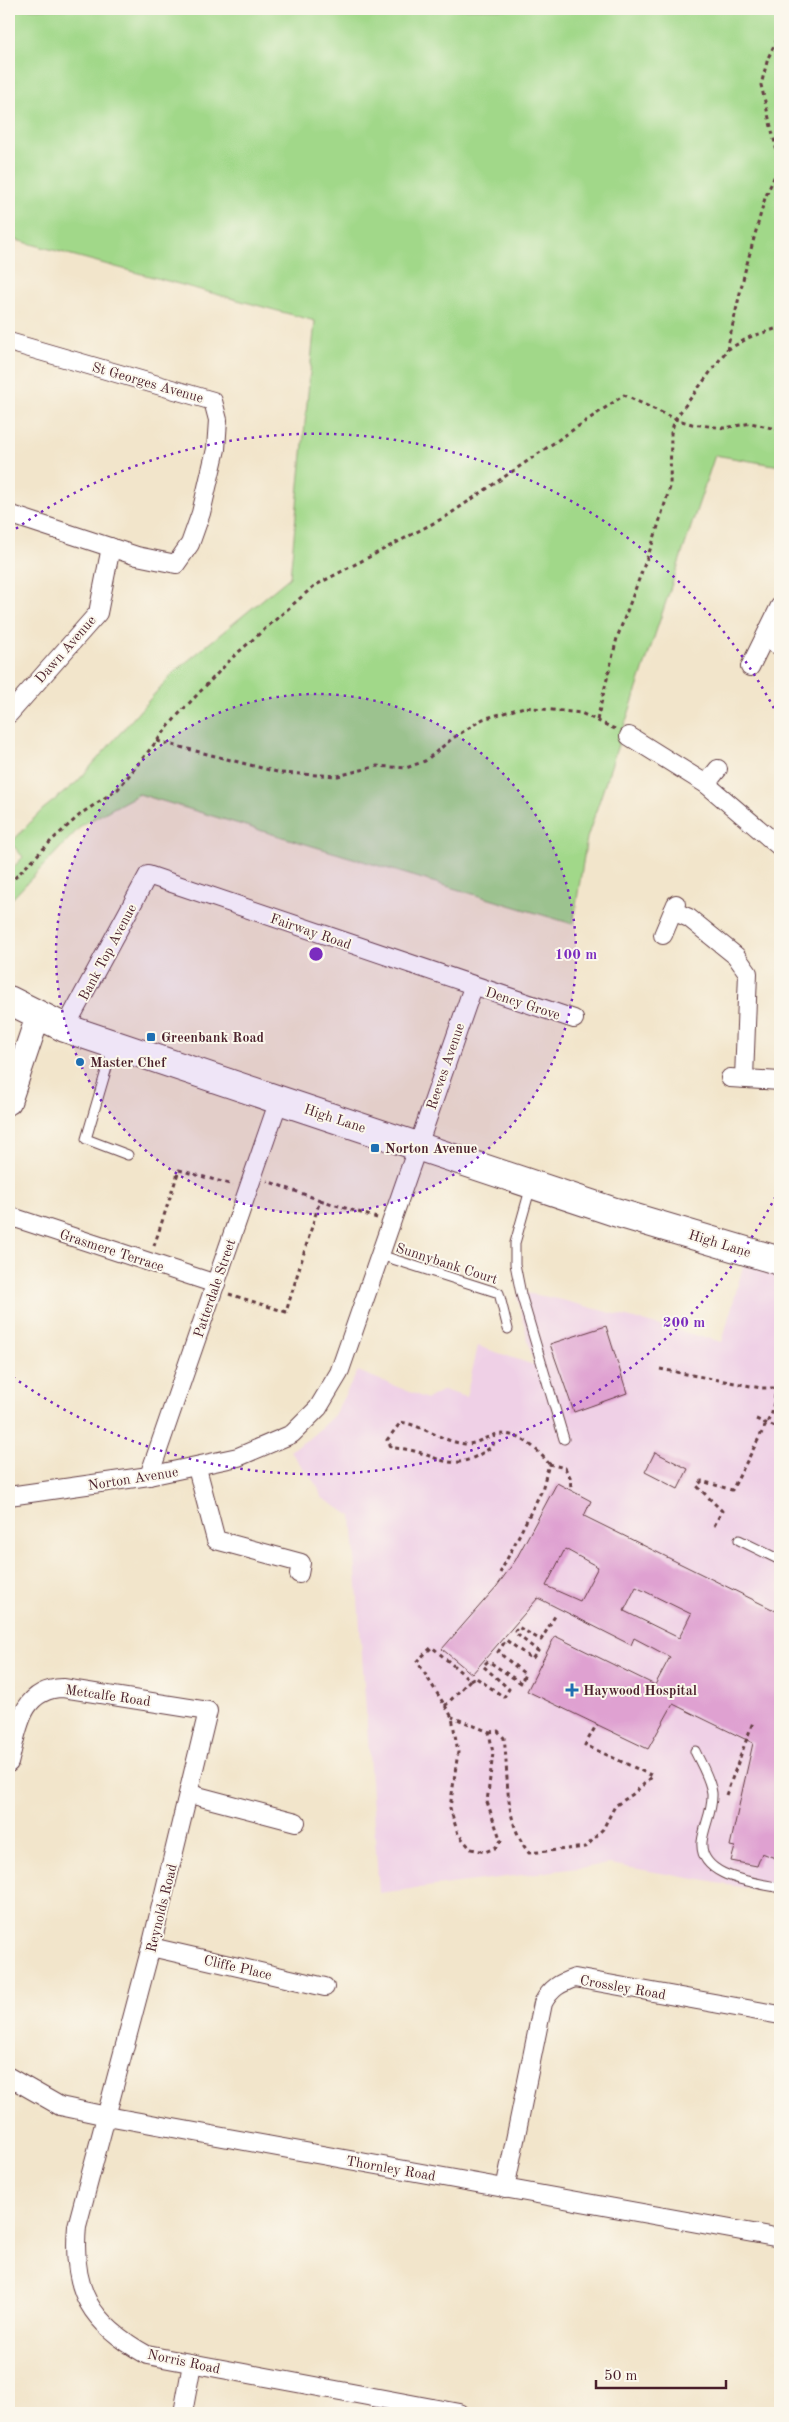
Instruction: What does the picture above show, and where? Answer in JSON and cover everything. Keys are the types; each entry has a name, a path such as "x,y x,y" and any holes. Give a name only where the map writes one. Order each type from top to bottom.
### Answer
{"main road":[{"name":"High Lane","path":"9,1000 65,1028 615,1212 780,1261"}],"street":[{"name":"St Georges Avenue","path":"9,342 213,401 218,420 216,449 201,513 190,544 176,564 112,547 9,514"},
{"name":"Dawn Avenue","path":"9,714 98,613 112,547"},
{"path":"750,667 773,643 780,606"},
{"path":"629,736 706,784 780,847"},
{"path":"706,784 718,769"},
{"name":"Fairway Road","path":"148,875 473,987"},
{"name":"Bank Top Avenue","path":"65,1028 148,875"},
{"path":"663,935 675,907 736,956 748,973 737,1078 780,1081"},
{"name":"Dency Grove","path":"473,987 574,1019"},
{"name":"Reeves Avenue","path":"418,1145 473,987"},
{"path":"9,1102 38,1016"},
{"name":"Patterdale Street","path":"149,1476 279,1100"},
{"name":"Norton Avenue","path":"9,1496 197,1468 238,1457 292,1434 318,1408 339,1373 418,1145"},
{"name":"Grasmere Terrace","path":"9,1216 148,1262 215,1287"},
{"path":"197,1468 216,1540 301,1563 299,1574"},
{"name":"Metcalfe Road","path":"9,1763 25,1707 41,1692 51,1688 63,1688 196,1708"},
{"name":"Reynolds Road","path":"107,2116 190,1794 208,1711 196,1708"},
{"path":"190,1794 296,1822"},
{"name":"Cliffe Place","path":"151,1947 325,1987"},
{"name":"Crossley Road","path":"505,2189 543,2002 549,1992 560,1983 575,1978 780,2015"},
{"name":"Thornley Road","path":"9,2077 60,2106 107,2116 780,2238"},
{"name":"Norris Road","path":"107,2116 77,2226 75,2246 79,2278 89,2304 105,2327 125,2343 147,2356 459,2413"},
{"path":"184,2413 192,2364"}],"lane":[{"path":"114,1044 86,1140 128,1155"},
{"path":"532,1184 515,1243 515,1264 521,1294 564,1439"},
{"name":"Sunnybank Court","path":"380,1256 499,1293 508,1329"},
{"path":"739,1540 780,1560"},
{"path":"695,1751 709,1781 712,1794 711,1810 702,1842 703,1853 708,1862 721,1874 780,1888"}],"path":[{"path":"727,350 745,271 765,198 780,164 762,85 768,58 780,33"},
{"path":"597,720 617,638 670,487 671,433 675,419 727,350 750,337 775,329 780,332"},
{"path":"9,884 58,834 82,814 118,789 177,716 234,656 314,586 446,516 624,395 675,419 724,428 751,423 780,430"},
{"path":"158,741 281,773 338,776 377,766 406,768 425,761 453,738 483,718 524,707 581,713 629,736"},
{"path":"148,1262 179,1170 250,1183 320,1200 391,1223"},
{"path":"215,1287 286,1312 320,1200"},
{"path":"714,1526 722,1511 697,1486 702,1481 732,1490 772,1413 778,1388 780,1366"},
{"path":"660,1369 761,1388 778,1388"},
{"path":"756,1419 780,1429"},
{"path":"495,1434 493,1446 475,1459 449,1464 410,1448 392,1448 387,1440 401,1422 417,1425 430,1434 468,1445 495,1434 514,1435 537,1448 549,1464 565,1468 570,1477 571,1488"},
{"path":"500,1572 542,1490 549,1464"},
{"path":"446,1706 475,1677 504,1697 509,1689 483,1666 488,1661 520,1683 525,1674 498,1652 506,1640 532,1659 538,1651 514,1632 518,1627 541,1640 555,1616"},
{"path":"470,1680 432,1646 417,1662 452,1717 458,1752 450,1808 458,1834 471,1848 485,1852 496,1848 501,1841 487,1802 493,1754 488,1732"},
{"path":"452,1717 488,1732 498,1731 504,1738 508,1804 521,1843 529,1853 586,1846 603,1829 616,1806 653,1776 585,1746 598,1724"},
{"path":"711,1810 719,1813 753,1722"}],"shaded area":[{"name":"Haywood Hospital","path":"744,1263 780,1272 780,1894 610,1864 379,1893 352,1516 321,1497 318,1487 290,1451 311,1437 334,1415 358,1371 427,1399 443,1390 466,1397 478,1346 534,1365 517,1295 526,1293 558,1299 722,1342"}],"green space":[{"path":"9,9 780,9 780,466 715,455 587,838 573,924 139,794 82,825 9,902 9,872 23,857 11,843 42,810 77,782 173,673 290,577 315,321 9,238"}],"building":[{"path":"606,1326 627,1393 574,1412 550,1344"},
{"path":"655,1452 688,1469 678,1489 645,1472"},
{"path":"557,1483 591,1501 584,1516 780,1613 780,1838 775,1858 762,1853 757,1866 731,1861 735,1847 730,1846 753,1743 673,1704 648,1749 527,1691 555,1636 655,1685 670,1657 634,1638 631,1645 538,1598 472,1674 442,1649 497,1586 515,1561","holes":["565,1549 598,1567 580,1601 546,1586","636,1587 691,1614 679,1638 624,1611"]}],"place":[{"name":"Greenbank Road","path":"151,1037"},
{"name":"Master Chef","path":"80,1062"},
{"name":"Norton Avenue","path":"375,1148"},
{"name":"Haywood Hospital","path":"572,1690"}]}
